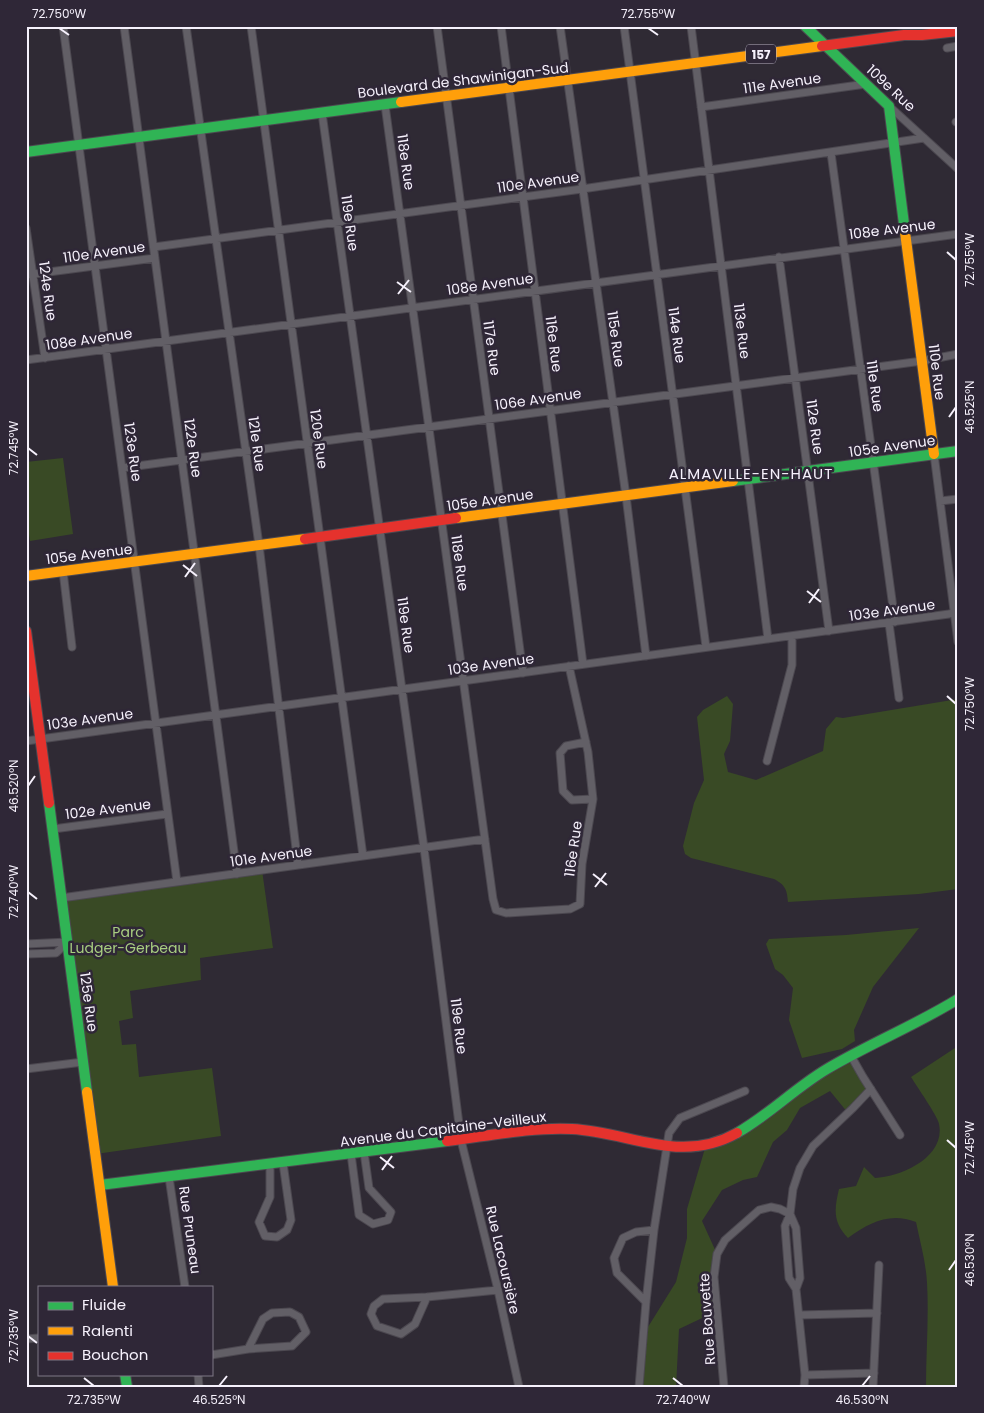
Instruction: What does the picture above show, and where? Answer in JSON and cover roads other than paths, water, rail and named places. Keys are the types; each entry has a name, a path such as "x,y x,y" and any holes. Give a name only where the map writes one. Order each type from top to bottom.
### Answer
{"street":[{"name":"123e Rue","path":"62,26 135,562 176,882"},
{"name":"122e Rue","path":"124,26 237,874"},
{"name":"121e Rue","path":"186,26 259,545 298,865"},
{"name":"120e Rue","path":"251,26 262,120 363,856"},
{"name":"117e Rue","path":"437,26 523,673"},
{"name":"116e Rue","path":"501,26 583,664"},
{"name":"115e Rue","path":"560,26 626,496 646,656"},
{"name":"114e Rue","path":"624,26 706,648"},
{"name":"113e Rue","path":"691,26 768,639"},
{"name":"109e Rue","path":"806,26 958,170"},
{"name":"Boulevard de Shawinigan-Sud","path":"904,35 936,26"},
{"name":"Boulevard de Shawinigan-Sud","path":"26,152 567,81 696,62 904,35 958,31"},
{"path":"947,48 958,46"},
{"name":"111e Avenue","path":"701,107 866,84"},
{"name":"118e Rue","path":"385,105 493,899 496,910 506,914 570,909 580,904"},
{"name":"110e Rue","path":"889,106 956,612 958,642"},
{"name":"119e Rue","path":"322,113 424,848 461,1140"},
{"name":"110e Avenue","path":"154,246 582,189 894,144 924,138"},
{"name":"111e Rue","path":"831,153 873,463 899,698"},
{"name":"124e Rue","path":"26,228 30,275 45,358"},
{"name":"108e Avenue","path":"26,360 958,234"},
{"name":"112e Rue","path":"779,257 829,631"},
{"name":"110e Avenue","path":"30,275 155,258"},
{"name":"106e Avenue","path":"122,468 922,361 958,354"},
{"name":"105e Avenue","path":"26,576 958,451"},
{"path":"940,501 958,499"},
{"path":"63,571 72,647"},
{"name":"103e Avenue","path":"26,741 956,612"},
{"name":"125e Rue","path":"26,631 113,1286"},
{"path":"767,761 792,665 792,636"},
{"name":"116e Rue","path":"569,666 586,742 593,798 582,864 580,904"},
{"name":"116e Rue","path":"586,742 566,746 560,753 563,790 572,800 593,798"},
{"name":"102e Avenue","path":"53,829 167,814"},
{"name":"101e Avenue","path":"61,898 485,840"},
{"path":"26,944 68,942"},
{"path":"26,954 56,953 68,942"},
{"name":"Avenue du Capitaine-Veilleux","path":"100,1186 536,1130 580,1130 667,1146 697,1147 718,1142 738,1134 758,1121 803,1084 852,1056 923,1020 958,999"},
{"path":"852,1056 900,1135"},
{"path":"26,1069 84,1062"},
{"path":"804,1387 805,1375 800,1315 796,1289 789,1278 785,1226 790,1214 792,1189 800,1168 813,1146 854,1108 870,1088"},
{"path":"639,1387 654,1230 669,1133 680,1118 745,1091"},
{"name":"Rue Lacoursière","path":"461,1140 498,1290 519,1386"},
{"path":"351,1154 359,1215 372,1224 388,1220 391,1212 368,1188 364,1152"},
{"path":"270,1164 270,1197 259,1222 265,1236 277,1237 287,1230 290,1220 283,1162"},
{"name":"Rue Pruneau","path":"169,1177 185,1286"},
{"name":"Rue Bouvette","path":"724,1387 714,1277 717,1254 725,1240 759,1210 771,1207 790,1214"},
{"path":"790,1214 796,1228 800,1278 796,1289"},
{"path":"646,1302 617,1273 614,1258 623,1238 636,1232 654,1230"},
{"path":"872,1387 879,1266"},
{"path":"427,1297 415,1324 401,1334 377,1326 372,1314 374,1306 383,1299 498,1290"},
{"path":"212,1354 292,1346 306,1332 299,1317 294,1314 290,1312 272,1313 264,1319 248,1349"},
{"path":"800,1315 876,1313"},
{"path":"805,1375 874,1373"},
{"path":"514,1387 519,1386"}],"district":[{"name":"ALMAVILLE-EN-HAUT","path":"751,473"}],"park label":[{"name":"Parc Ludger-Gerbeau","path":"128,940"}]}
